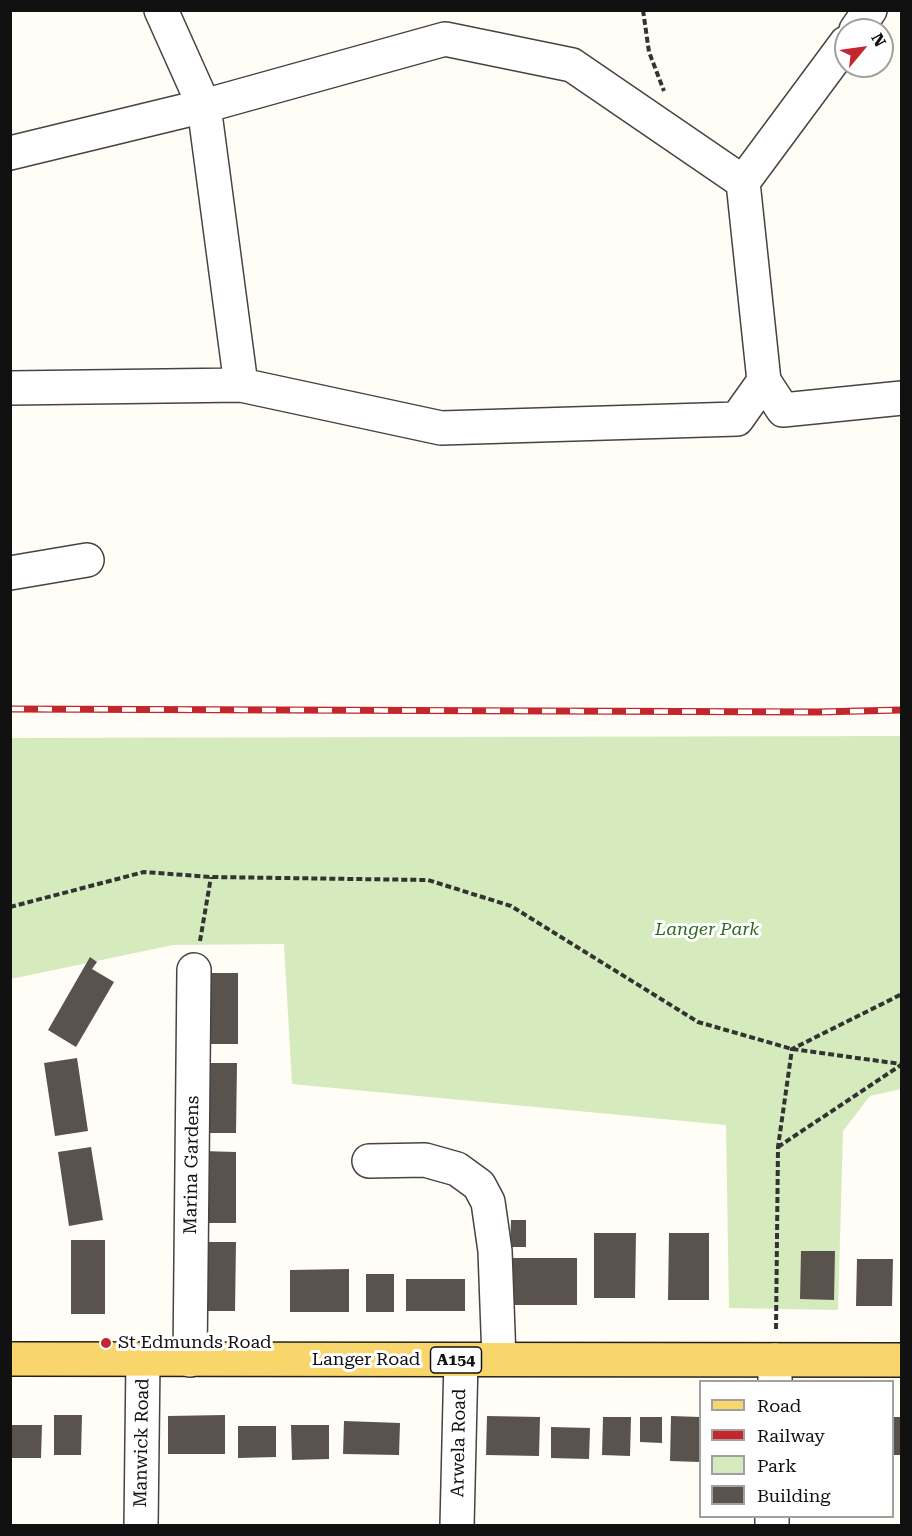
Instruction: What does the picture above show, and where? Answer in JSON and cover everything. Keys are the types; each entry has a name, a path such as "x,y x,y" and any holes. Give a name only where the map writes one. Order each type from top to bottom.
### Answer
{"main road":[{"name":"Langer Road","path":"10,1359 499,1359 775,1371 902,1360"}],"street":[{"path":"161,10 204,106 241,385"},
{"path":"10,153 204,106 445,39 572,65 743,182"},
{"path":"834,59 743,182 764,381 783,411 902,398"},
{"path":"10,388 241,385 441,428 736,419 764,381"},
{"path":"10,573 87,560"},
{"name":"Marina Gardens","path":"190,1360 194,970"},
{"path":"369,1161 425,1160 457,1169 478,1185 488,1202 495,1251 499,1359"},
{"name":"Manwick Road","path":"141,1526 143,1360"},
{"name":"Arwela Road","path":"457,1526 461,1360"}],"path":[{"path":"644,10 650,52 666,96"},
{"path":"10,907 144,872 212,877 428,880 511,906 698,1022 792,1049 902,1064 778,1147"},
{"path":"194,970 212,877"},
{"path":"792,1049 902,994"},
{"path":"775,1371 778,1147 792,1049"}],"green space":[{"name":"Langer Park","path":"901,736 901,1089 870,1096 843,1131 838,1310 729,1308 726,1125 292,1084 284,944 173,945 11,979 11,738"}],"building":[{"path":"90,957 97,962 92,969 114,982 76,1047 48,1030"},
{"path":"204,973 238,973 238,1044 203,1044"},
{"path":"77,1058 88,1131 55,1136 44,1063"},
{"path":"202,1063 237,1063 236,1133 202,1133"},
{"path":"91,1147 103,1220 69,1226 58,1152"},
{"path":"201,1151 236,1152 236,1223 201,1223"},
{"path":"511,1220 526,1220 526,1247 510,1247"},
{"path":"594,1233 636,1233 635,1298 594,1298"},
{"path":"669,1233 709,1233 709,1300 668,1300"},
{"path":"71,1240 105,1240 105,1314 71,1314"},
{"path":"201,1242 236,1242 235,1311 200,1311"},
{"path":"801,1251 835,1251 834,1300 800,1299"},
{"path":"503,1258 577,1258 577,1305 503,1305"},
{"path":"857,1259 893,1259 892,1306 856,1306"},
{"path":"349,1269 349,1312 290,1312 290,1270"},
{"path":"366,1274 394,1274 394,1312 366,1312"},
{"path":"406,1279 465,1279 465,1311 406,1311"},
{"path":"54,1415 82,1415 81,1455 54,1455"},
{"path":"225,1415 225,1454 168,1454 168,1416"},
{"path":"487,1416 540,1417 539,1456 486,1455"},
{"path":"671,1416 699,1417 699,1462 670,1461"},
{"path":"603,1417 631,1417 630,1456 602,1455"},
{"path":"640,1417 662,1417 662,1443 640,1442"},
{"path":"894,1417 902,1417 902,1455 894,1455"},
{"path":"344,1421 400,1423 399,1455 343,1454"},
{"path":"10,1425 42,1425 41,1458 10,1458"},
{"path":"291,1425 329,1425 329,1459 292,1460"},
{"path":"238,1426 276,1426 276,1457 238,1458"},
{"path":"551,1427 590,1428 589,1459 551,1458"}],"railway":[{"path":"10,709 817,712 902,710"}],"place":[{"name":"St Edmunds Road","path":"106,1343"}]}
